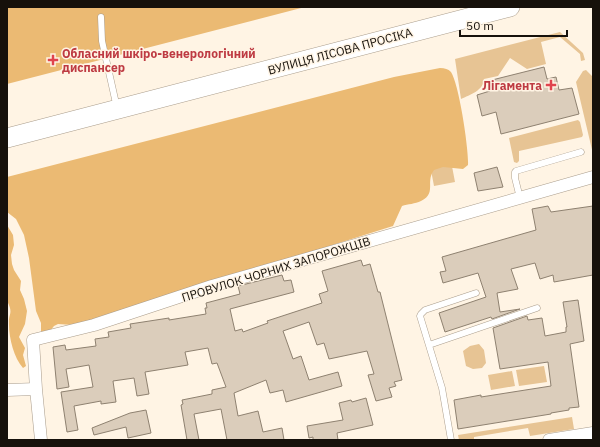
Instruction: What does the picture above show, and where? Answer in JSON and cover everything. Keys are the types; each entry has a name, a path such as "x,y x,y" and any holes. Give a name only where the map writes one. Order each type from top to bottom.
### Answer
{"main road":[{"name":"ВУЛИЦЯ ЛІСОВА ПРОСІКА","path":"7,138 510,7"}],"street":[{"name":"ПРОВУЛОК ЧОРНИХ ЗАПОРОЖЦІВ","path":"36,388 33,340 94,325 212,286 593,177"},
{"path":"7,390 36,388 41,440"},
{"path":"550,440 593,433"}],"lane":[{"path":"101,17 102,41 117,109"},
{"path":"520,198 515,178 516,171 581,152"},
{"path":"451,440 442,388 420,316 423,312 476,293"},
{"path":"429,345 537,308"}],"shaded area":[{"name":"Обласний шкіро-венерологічний диспансер","path":"7,7 305,7 7,84"},
{"path":"560,32 583,53 585,60 581,61 580,54 560,37 541,42 546,64 527,69 510,58 498,76 484,79 482,86 479,89 461,99 455,59"},
{"path":"440,68 451,72 457,89 465,132 468,165 463,169 443,167 434,170 430,179 429,194 421,201 402,206 393,226 91,321 73,325 58,324 50,331 41,332 41,323 36,311 29,258 24,235 16,219 7,212 7,177 394,77"},
{"path":"586,70 593,77 593,154 576,82 583,71"},
{"path":"578,120 580,122 583,135 582,137 519,151 519,161 517,163 514,162 509,138"},
{"path":"451,161 455,182 434,186 430,165"},
{"path":"7,225 13,235 14,245 11,255 12,264 21,281 20,290 27,311 25,324 19,337 25,348 23,355 26,366 23,368 15,353 9,330 10,311 7,301"},
{"path":"479,344 484,350 486,363 482,368 473,369 466,366 463,351 470,346"},
{"path":"544,366 547,382 519,386 516,370"},
{"path":"512,371 515,386 491,390 488,375"},
{"path":"572,417 574,429 530,436 528,428 474,437 474,440 459,440 458,435"}],"building":[{"path":"544,67 547,79 556,77 559,90 572,88 579,114 501,134 496,112 482,116 477,95 490,91 488,81"},
{"path":"497,167 503,187 478,191 474,173"},
{"path":"548,206 551,212 593,206 593,275 554,282 553,275 540,279 535,263 511,269 518,289 497,293 500,312 520,309 492,319 491,317 445,332 439,313 486,297 478,273 443,283 440,272 446,271 442,257 536,230 532,209"},
{"path":"361,260 363,266 370,264 378,292 380,292 402,380 394,382 396,386 389,388 392,397 376,401 368,375 374,374 367,351 329,359 324,343 317,345 309,322 283,331 293,359 301,356 309,380 338,372 342,386 286,402 283,390 270,393 266,380 234,393 238,416 258,411 263,432 282,428 284,440 227,440 221,409 194,414 199,440 187,440 181,405 183,404 182,400 212,394 212,390 226,387 217,363 212,364 208,348 185,352 188,365 145,372 149,394 137,396 134,378 113,381 116,402 101,404 101,401 74,406 78,430 67,432 61,392 93,387 89,365 66,369 69,387 57,389 53,347 65,345 66,350 96,346 95,339 109,337 108,332 131,328 130,324 206,314 206,303 240,294 238,286 282,275 284,281 291,280 294,292 230,309 235,331 242,329 243,332 268,323 267,321 322,303 319,294 328,291 322,271"},
{"path":"578,300 584,341 570,344 579,407 569,408 569,410 551,414 458,429 454,400 551,386 548,362 500,369 493,328 527,316 528,320 542,318 545,336 566,332 567,327 563,302"},
{"path":"366,398 373,425 337,433 338,440 313,440 313,437 309,438 307,426 343,420 339,403 351,400 352,402"},
{"path":"146,410 151,433 128,438 126,427 94,435 92,428 130,413"}],"place":[{"name":"Обласний шкіро-венерологічний диспансер","path":"53,60"},
{"name":"Лігамента","path":"551,85"}]}
